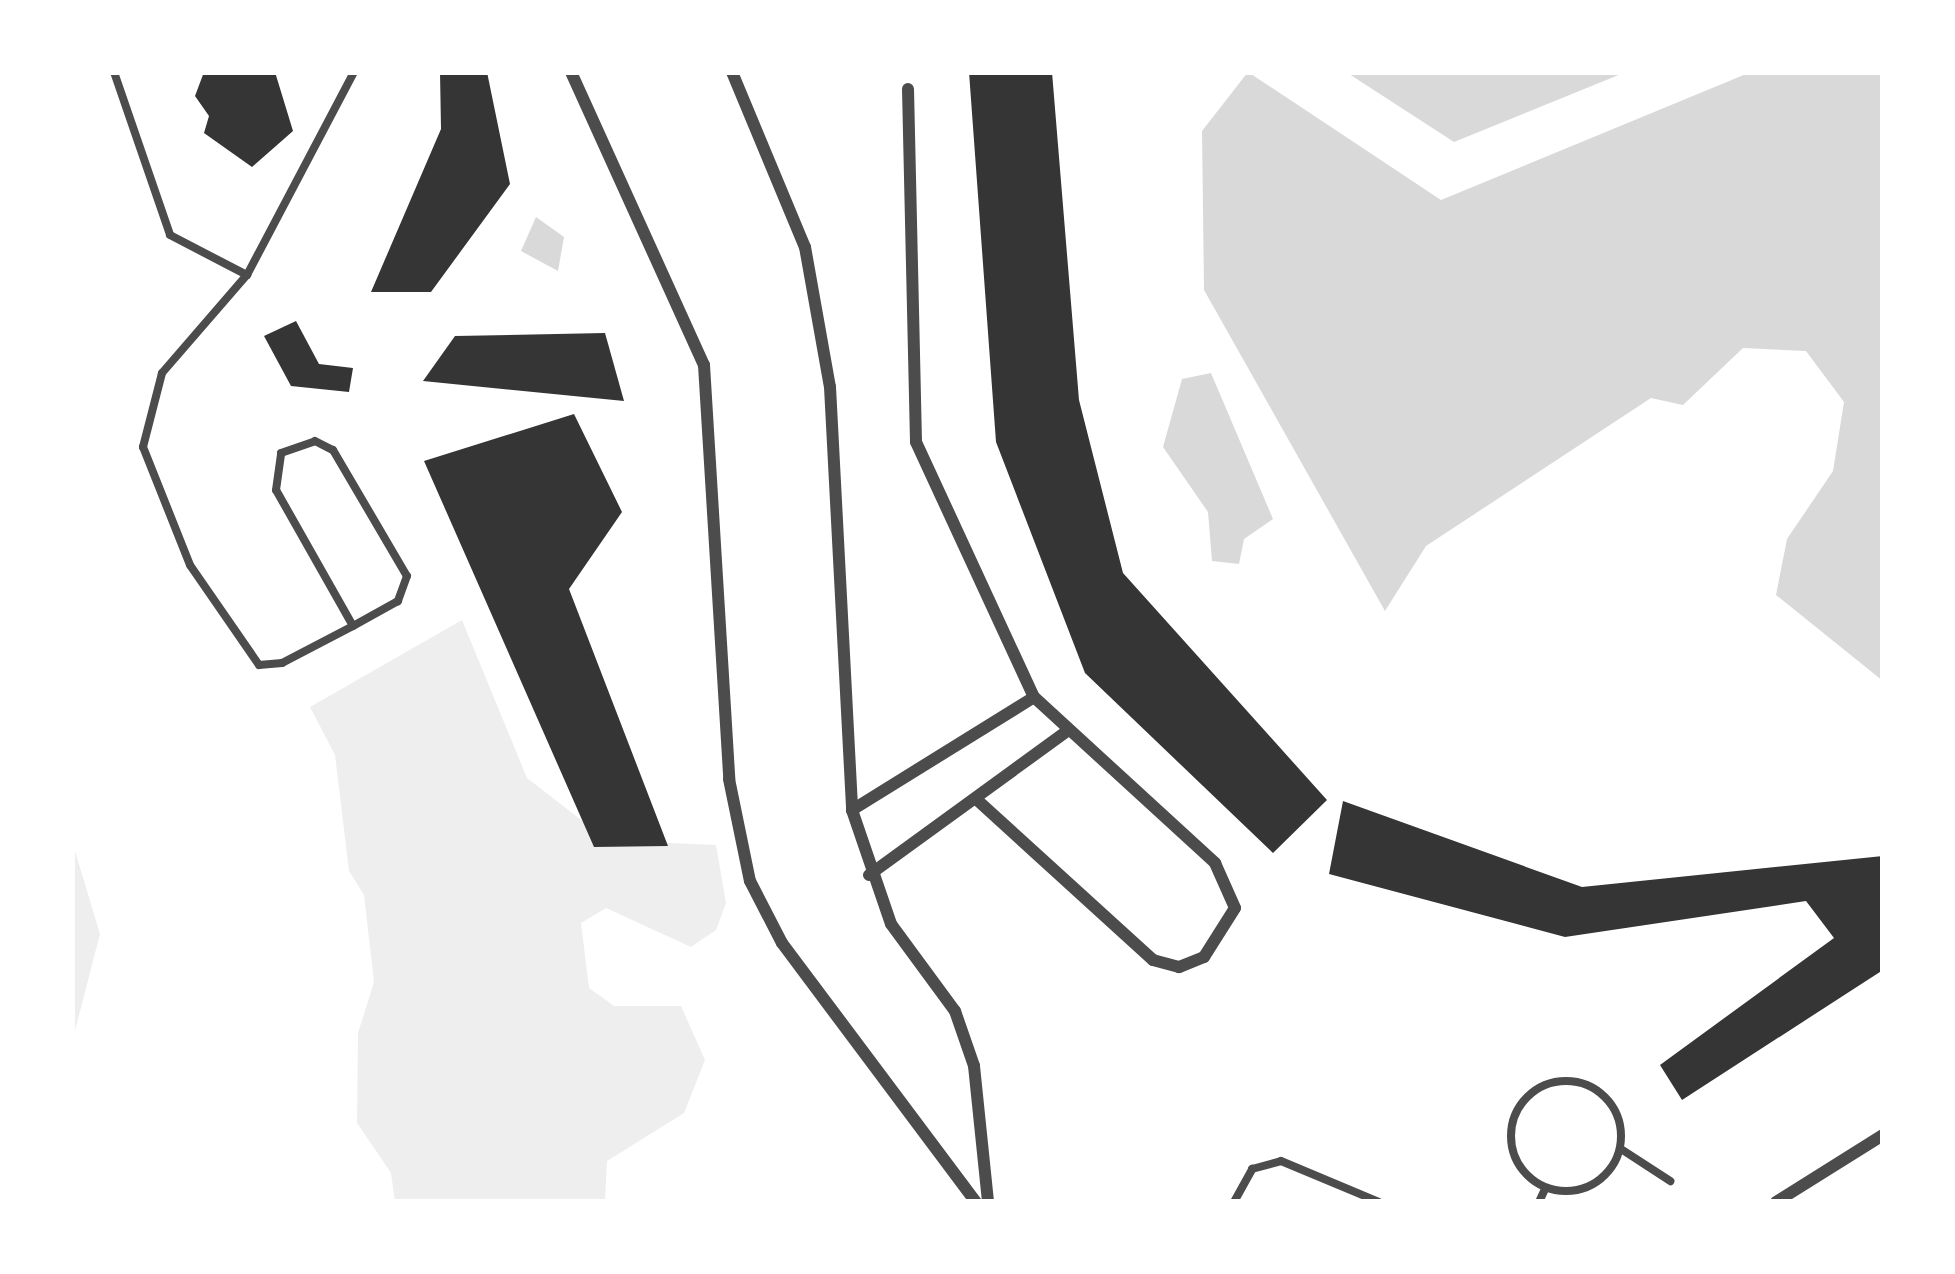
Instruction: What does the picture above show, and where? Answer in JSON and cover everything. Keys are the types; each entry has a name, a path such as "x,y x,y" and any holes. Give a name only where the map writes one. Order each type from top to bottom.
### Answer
{"street":[{"path":"571,72 704,365 733,814 750,881 782,943 976,1202"},
{"path":"732,72 805,247 830,387 852,810 869,875 956,1011 974,1066 988,1202"},
{"path":"908,88 916,442 1034,697 1229,882 1234,908 1204,956 1179,967 1153,960 976,799"},
{"path":"852,810 1034,697"},
{"path":"869,875 1066,732"},
{"path":"1776,1202 1883,1135"}],"lane":[{"path":"114,72 170,235 248,275"},
{"path":"352,626 276,490 281,453 298,442 333,450 407,576 398,602 352,626 259,665 149,486 144,429 162,373 248,275 354,72"},
{"path":"1571,1080 1600,1091 1619,1117 1621,1149 1605,1177 1577,1191 1545,1189 1520,1169 1510,1139 1517,1108 1540,1086 1571,1080"},
{"path":"1621,1149 1670,1181"},
{"path":"1234,1202 1252,1169 1281,1161 1354,1197 1378,1202"},
{"path":"1539,1202 1545,1189"}],"shaded area":[{"path":"1248,72 1883,72 1883,681 1776,595 1787,539 1833,471 1844,402 1806,351 1743,348 1683,405 1651,398 1426,546 1385,611 1204,290 1202,131"},
{"path":"536,217 564,237 558,271 521,251"},
{"path":"1211,373 1273,519 1244,539 1239,564 1212,561 1208,512 1163,447 1182,379"},
{"path":"462,620 527,778 607,840 716,845 726,903 716,930 691,947 606,908 581,923 589,988 614,1006 681,1006 705,1060 684,1113 607,1161 605,1202 395,1202 391,1173 357,1123 358,1033 374,982 364,895 349,871 335,755 310,707"},
{"path":"72,841 100,934 72,1042"}],"pier":[{"path":"1248,72 1346,72 1454,142 1626,72 1751,72 1441,200"}],"building":[{"path":"204,72 275,72 293,131 252,167 204,133 209,116 195,96"},
{"path":"440,72 487,72 510,184 431,292 371,292 441,129"},
{"path":"969,72 1052,72 1079,400 1123,573 1327,800 1273,853 1085,673 996,442"},
{"path":"296,321 319,364 353,368 349,392 291,386 264,336"},
{"path":"605,333 624,401 423,381 455,336"},
{"path":"574,414 622,512 569,589 668,846 594,847 424,461"},
{"path":"1343,801 1582,887 1883,856 1883,970 1682,1100 1660,1065 1834,938 1806,901 1565,937 1329,874"}]}
